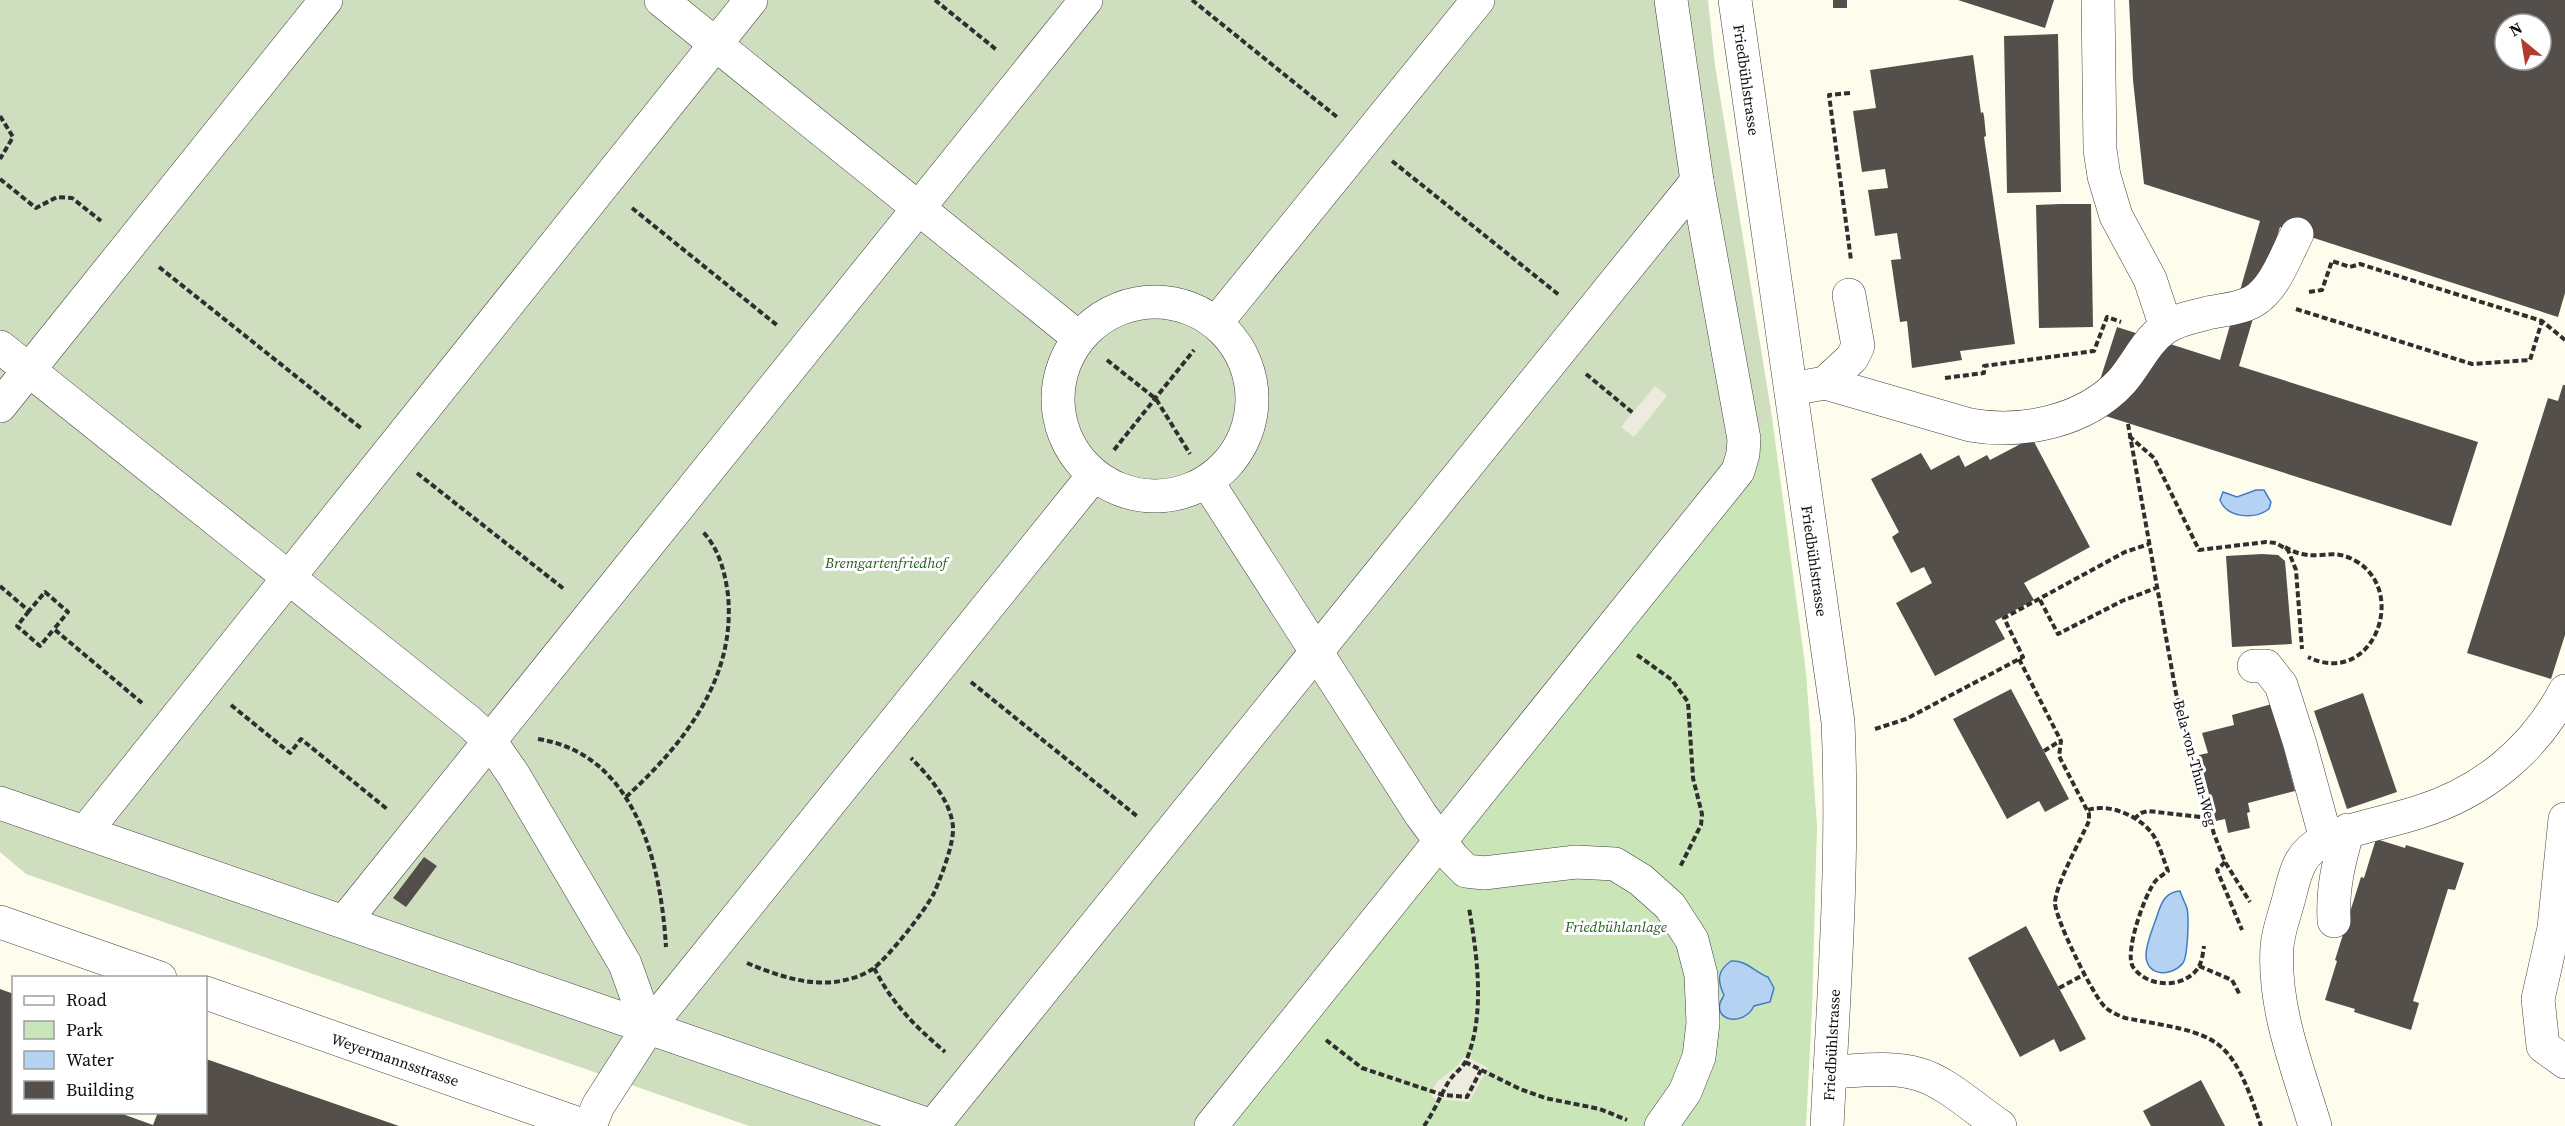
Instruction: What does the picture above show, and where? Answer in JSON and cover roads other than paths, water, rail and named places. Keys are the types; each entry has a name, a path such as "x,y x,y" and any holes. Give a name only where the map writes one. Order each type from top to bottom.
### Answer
{"street":[{"path":"0,406 326,0"},
{"path":"661,0 1079,338"},
{"path":"85,832 751,0"},
{"path":"344,922 1086,0"},
{"path":"1216,322 1478,0"},
{"path":"1210,1126 1738,471 1744,439 1697,182 1671,0"},
{"name":"Friedbühlstrasse","path":"1735,0 1788,389 1838,722 1841,798 1840,889 1827,1126"},
{"path":"2098,0 2100,150 2104,176 2116,216 2150,279 2166,327"},
{"path":"0,802 933,1126 1697,182"},
{"path":"1788,389 1825,382 1970,425 2012,429 2058,420 2081,411 2121,382 2150,341 2166,327 2189,318 2243,305 2258,297 2272,284 2297,234"},
{"path":"1825,382 1852,358 1858,346 1850,299"},
{"path":"1139,303 1181,305 1216,322 1237,349 1247,371 1252,396 1250,419 1241,444 1222,471 1208,483 1171,494 1143,496 1119,491 1093,476 1079,461 1069,444 1060,418 1058,387 1062,373 1079,338 1106,316 1139,303"},
{"path":"0,347 468,721 490,741 513,774 625,964 648,1028"},
{"path":"590,1126 598,1106 648,1028 1093,476"},
{"path":"1208,483 1439,841 1466,871 1484,873 1576,861 1615,864 1641,880 1663,899 1692,940 1701,975 1703,1023 1699,1057 1685,1092 1648,1125"},
{"path":"2254,666 2266,666 2280,685 2300,744 2337,834 2332,895 2334,921"},
{"path":"2315,1126 2285,1023 2280,997 2277,946 2296,873 2303,856 2312,846 2337,834 2443,804 2486,781 2507,766 2529,745 2544,726 2565,691"},
{"path":"2565,819 2554,928 2538,999 2543,1046 2565,1062"},
{"path":"0,922 154,976"},
{"name":"Weyermannsstrasse","path":"207,993 585,1126"},
{"path":"1830,1072 1895,1071 1917,1074 1934,1081 2000,1126"}],"water":[{"path":"2256,490 2264,490 2271,502 2269,509 2256,515 2235,514 2228,511 2220,500 2223,492 2237,497"},
{"path":"2180,891 2188,913 2185,959 2173,971 2155,971 2150,968 2146,955 2150,936 2162,903 2167,896"},
{"path":"1731,961 1746,964 1768,977 1774,988 1770,1002 1754,1006 1749,1013 1737,1019 1726,1017 1720,1009 1724,995 1720,985 1720,976 1723,968"}],"park label":[{"name":"Bremgartenfriedhof","path":"886,563"},
{"name":"Friedbühlanlage","path":"1616,927"}]}
